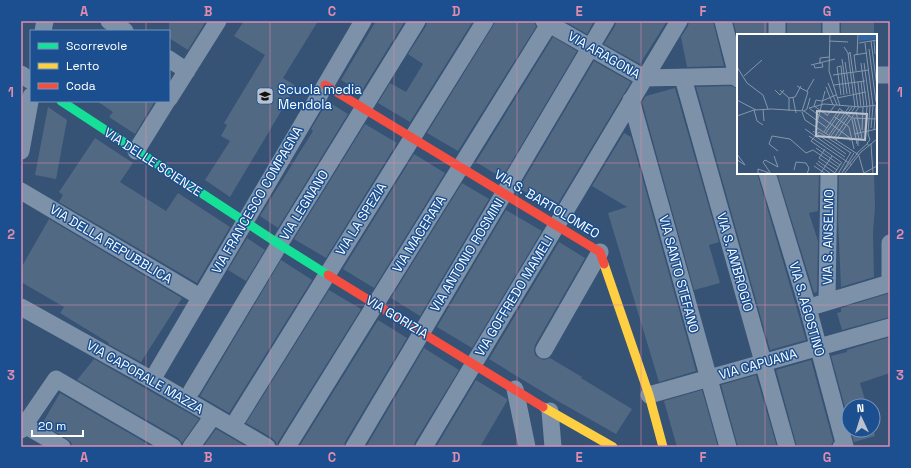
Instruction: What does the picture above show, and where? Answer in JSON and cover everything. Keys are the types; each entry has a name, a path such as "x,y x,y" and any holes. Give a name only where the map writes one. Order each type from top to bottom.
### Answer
{"street":[{"path":"109,21 123,30"},
{"path":"170,97 218,21"},
{"name":"VIA FRANCESCO COMPAGNA","path":"155,375 363,21"},
{"name":"VIA LEGNANO","path":"192,390 279,245 417,21"},
{"name":"VIA LA SPEZIA","path":"238,418 485,21"},
{"name":"VIA ANTONIO ROSMINI","path":"354,447 606,21"},
{"name":"VIA GOFFREDO MAMELI","path":"424,447 678,21"},
{"path":"723,21 737,73"},
{"path":"778,21 778,34"},
{"path":"831,21 831,34"},
{"name":"VIA ARAGONA","path":"548,22 644,78 737,77"},
{"name":"VIA MACERATA","path":"288,447 461,168 548,22"},
{"path":"170,60 187,70"},
{"path":"21,74 30,80"},
{"path":"877,75 890,75"},
{"name":"VIA S. AMBROGIO","path":"683,78 787,447"},
{"name":"VIA S. BARTOLOMEO","path":"325,85 600,252 648,395 663,447"},
{"name":"VIA SANTO STEFANO","path":"631,100 728,447"},
{"path":"21,151 30,102"},
{"name":"VIA DELLE SCIENZE","path":"62,102 244,222"},
{"path":"136,151 167,102"},
{"name":"VIA S. AGOSTINO","path":"767,174 808,308 843,446"},
{"name":"VIA S. ANSELMO","path":"827,301 829,174"},
{"name":"VIA DELLA REPUBBLICA","path":"21,191 200,297"},
{"name":"VIA GORIZIA","path":"244,222 550,411 613,447"},
{"path":"808,308 890,283 890,243"},
{"path":"544,350 600,252"},
{"name":"VIA CAPORALE MAZZA","path":"21,307 155,375 192,390 288,447"},
{"name":"VIA CAPUANA","path":"648,395 890,326"},
{"name":"VIA CAPORALE MAZZA","path":"155,375 213,416 268,447"},
{"path":"62,447 22,426 56,380 173,447"},
{"path":"515,389 527,447"},
{"path":"550,411 553,447"},
{"path":"191,447 213,416"}],"building":[{"path":"169,21 206,21 188,50 170,39"},
{"name":"Scuola media Mendola","path":"244,21 318,21 283,78 296,86 230,197 205,180 230,141 221,136 227,125 224,123 265,55 234,36"},
{"path":"376,21 405,21 361,92 341,80"},
{"path":"427,21 473,21 410,122 378,103 390,83 406,92 423,64 408,54 426,26"},
{"path":"495,21 534,21 536,27 458,151 427,133"},
{"path":"564,21 594,21 587,34"},
{"path":"616,21 667,21 640,64 604,44 615,26"},
{"path":"689,21 713,21 724,66 687,67 681,37 688,26"},
{"path":"733,21 767,21 767,34 737,34 737,35"},
{"path":"787,21 821,21 821,34 787,34"},
{"path":"841,21 874,21 874,34 841,34"},
{"path":"553,37 577,51 502,178 476,162"},
{"path":"594,61 631,82 554,210 519,188"},
{"path":"731,86 737,89 737,174 757,174 806,340 770,350 696,87"},
{"path":"675,88 719,242 709,245 720,283 694,290 642,102 646,96"},
{"path":"98,102 154,102 135,134 109,117 113,112"},
{"path":"330,103 348,114 278,228 260,216 313,131 311,129 326,104 328,105"},
{"path":"48,107 67,120 56,179 35,175"},
{"path":"365,124 397,143 326,258 294,239"},
{"path":"624,133 631,137 696,371 659,382 608,213 627,207 592,186"},
{"path":"95,138 133,163 120,182 166,211 178,193 230,227 197,283 59,202 63,195 59,192"},
{"path":"414,154 445,173 374,288 343,269"},
{"path":"777,174 819,174 818,211 809,213 818,241 817,292 814,293"},
{"path":"839,174 874,174 874,277 841,287 838,219"},
{"path":"462,183 489,199 420,316 391,298"},
{"path":"506,210 542,231 472,348 437,327"},
{"path":"49,219 182,298 141,362 108,344 109,343 60,313 64,307 21,282 21,268"},
{"path":"247,238 265,250 246,281 228,270"},
{"path":"559,242 585,258 535,345 535,355 544,360 550,358 632,409 616,434 556,400 489,359"},
{"path":"281,260 312,280 229,413 200,396"},
{"path":"329,290 361,309 278,442 277,447 276,442 272,438 246,423"},
{"path":"890,293 890,317 842,330 837,313 841,312 841,308"},
{"path":"378,320 407,338 345,442 344,447 299,447"},
{"path":"890,337 890,373 860,383 865,398 842,398 831,356 847,352 847,350"},
{"path":"424,348 459,370 415,442 414,447 366,447"},
{"path":"94,359 199,419 182,443 178,438 77,380"},
{"path":"811,360 833,441 831,446 828,447 797,447 776,370"},
{"path":"756,375 777,447 738,447 721,385"},
{"path":"476,380 507,399 480,447 436,447"},
{"path":"702,390 718,447 677,447 664,401"},
{"path":"60,393 153,447 72,447 71,442 42,424"},
{"path":"216,429 247,447 203,447"},
{"path":"853,438 868,438 854,442"}],"traffic: fast":[{"path":"63,102 328,275"}],"traffic: slow":[{"path":"604,264 649,395 663,447"},
{"path":"543,407 613,447"}],"traffic: jam":[{"path":"325,85 600,252 604,264"},
{"path":"328,275 543,407"}],"place":[{"name":"Scuola media Mendola","path":"265,96"}]}
